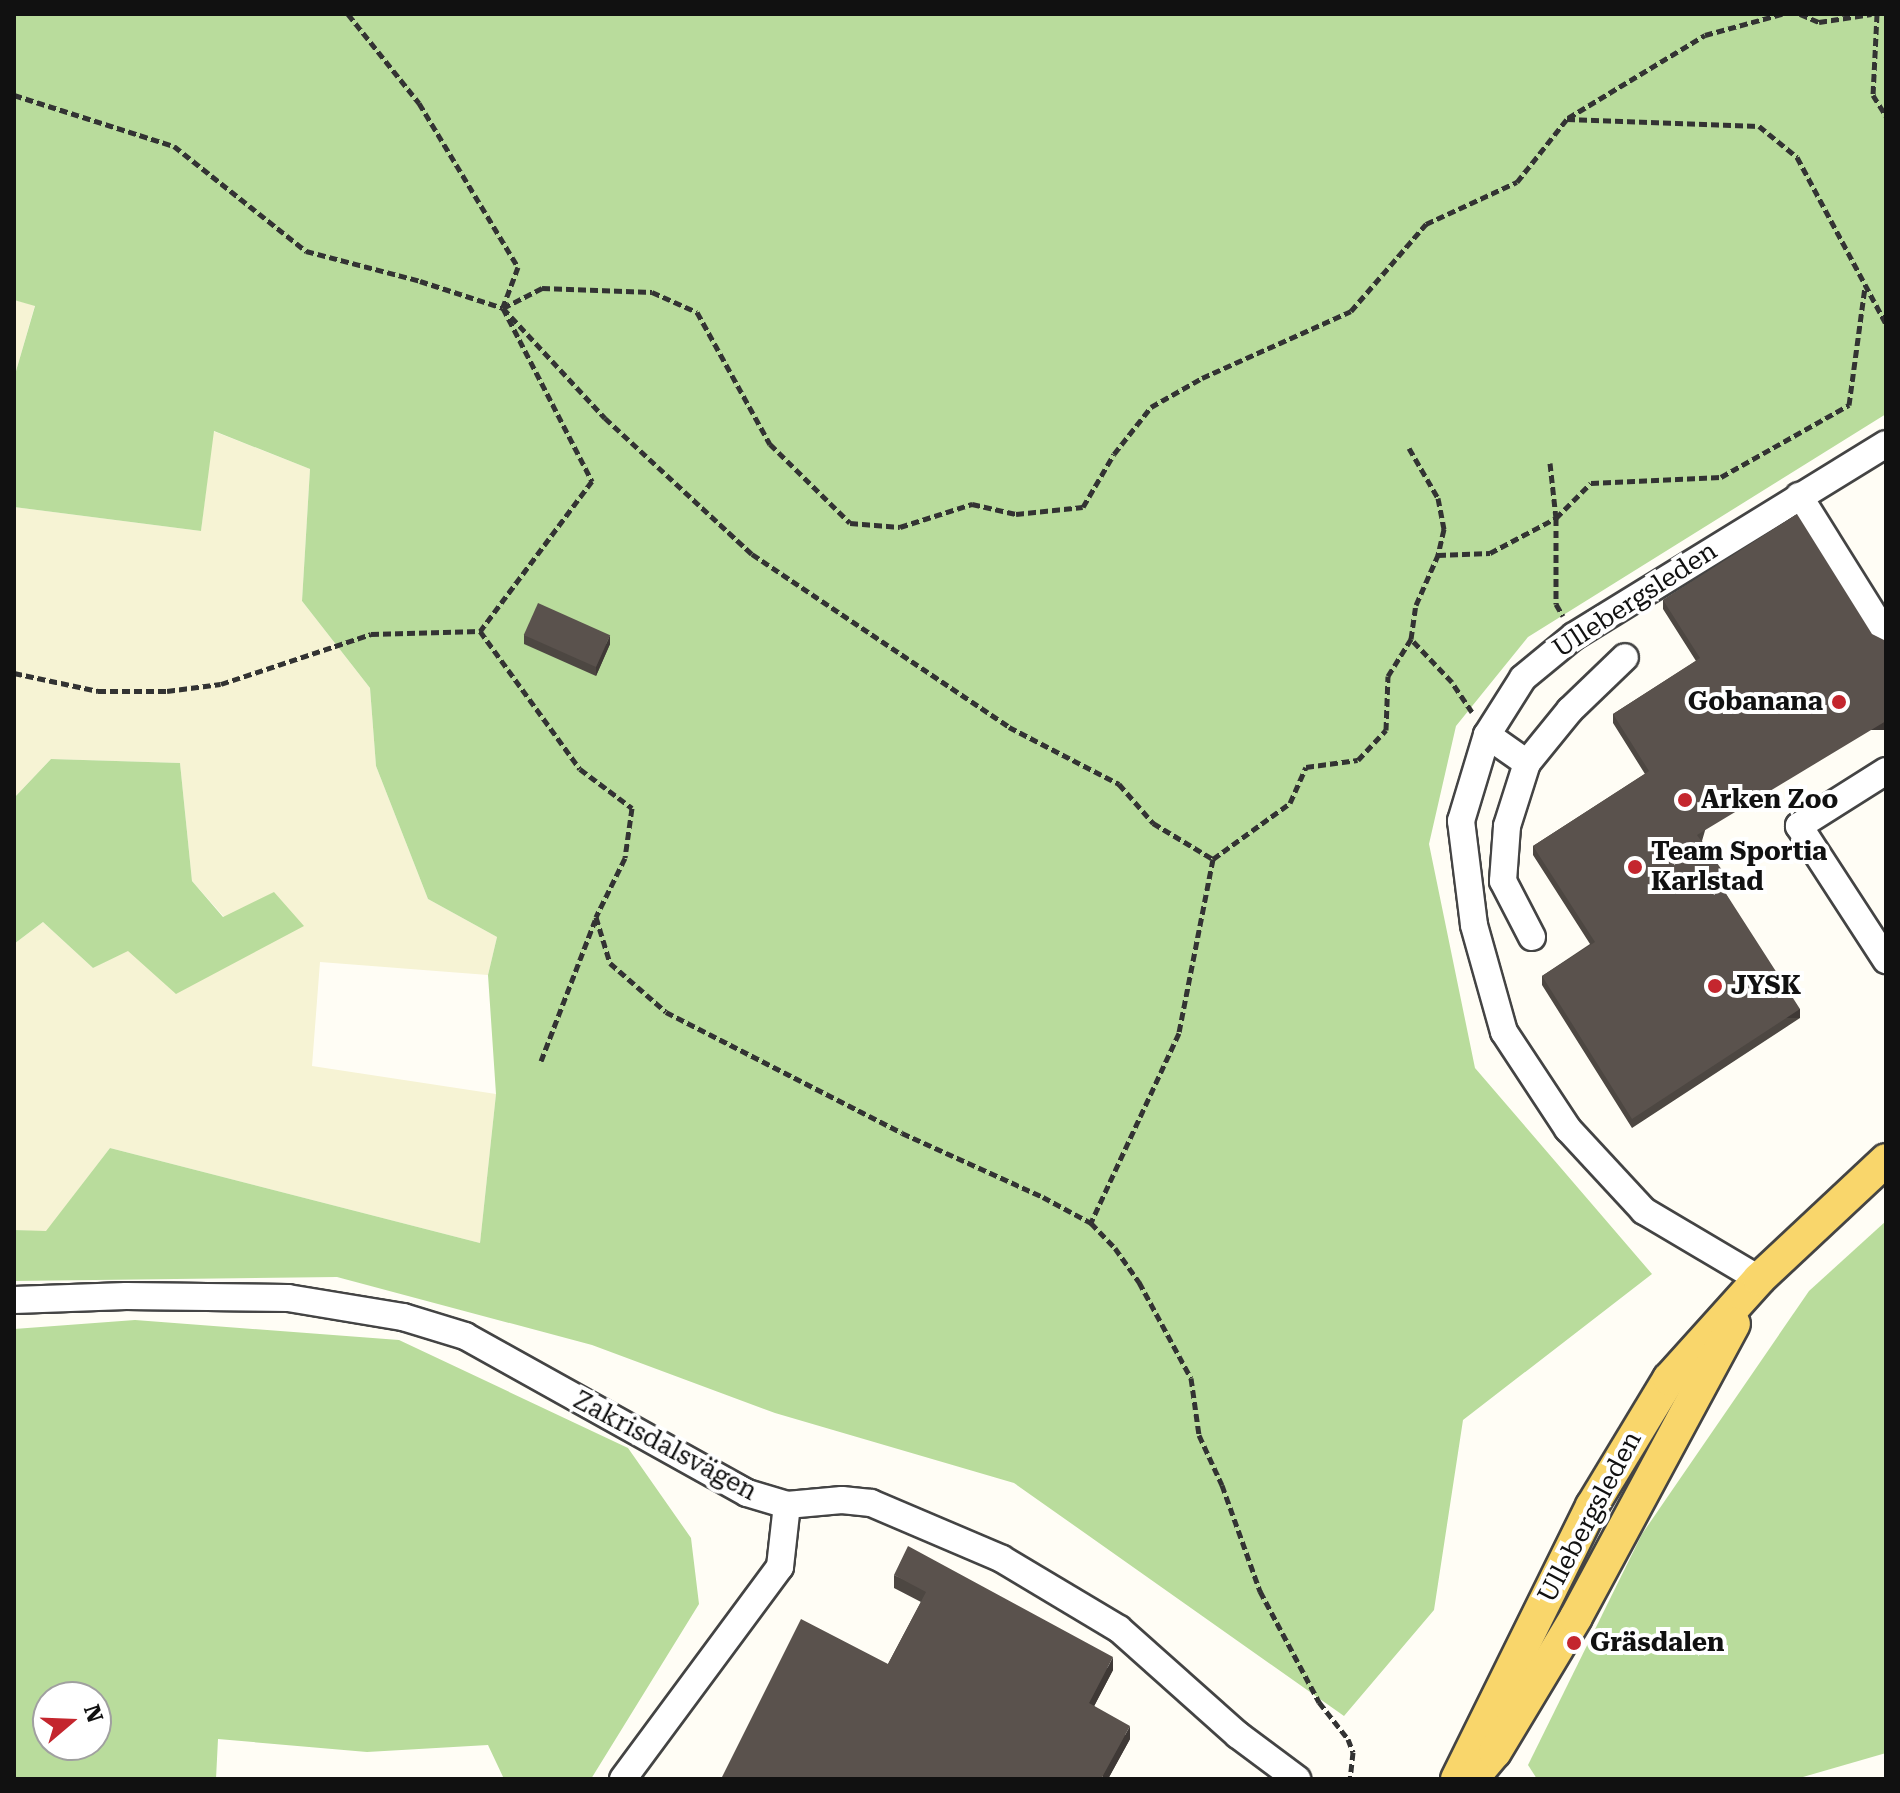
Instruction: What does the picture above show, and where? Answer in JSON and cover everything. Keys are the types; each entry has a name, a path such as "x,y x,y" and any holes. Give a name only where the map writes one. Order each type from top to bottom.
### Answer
{"main road":[{"name":"Ullebergsleden","path":"1457,1779 1592,1506 1669,1379 1759,1279 1886,1160"},
{"name":"Ullebergsleden","path":"1472,1779 1495,1752 1576,1617 1759,1279"}],"street":[{"name":"Ullebergsleden","path":"1759,1279 1644,1211 1568,1129 1504,1032 1474,925 1461,821 1487,735 1523,678 1574,636 1886,444"},
{"path":"1799,496 1886,635"},
{"path":"1532,937 1503,881 1507,826 1527,763 1570,710 1625,657"},
{"path":"1487,735 1527,763"},
{"path":"1886,771 1799,826 1886,960"},
{"name":"Zakrisdalsvägen","path":"14,1300 126,1296 288,1298 403,1317 465,1336 747,1493 787,1505 842,1500 871,1503 1002,1559 1119,1629 1238,1735 1297,1779"},
{"path":"623,1779 780,1567 787,1505"}],"path":[{"path":"348,14 419,103 518,267 503,308 592,481 480,631"},
{"path":"503,308 542,288 652,292 697,312 770,444 850,523 900,527 972,504 1016,514 1083,507 1114,454 1151,407 1202,378 1351,311 1426,224 1517,182 1567,119 1705,35 1782,14"},
{"path":"1800,14 1819,22 1874,14 1873,95 1886,116"},
{"path":"14,95 174,146 306,251 420,281 503,308 605,418 752,554 1009,727 1119,784 1153,823 1213,859"},
{"path":"1567,119 1759,126 1797,157 1886,324"},
{"path":"1438,555 1490,553 1556,518 1591,483 1721,477 1849,405 1865,285"},
{"path":"1091,1223 1179,1033 1213,859 1290,803 1306,767 1358,760 1386,730 1388,676 1411,639 1416,605 1438,555 1444,529 1438,498 1409,448"},
{"path":"1550,463 1556,518 1556,604 1574,636"},
{"path":"14,673 98,691 167,691 221,684 371,634 480,631"},
{"path":"480,631 580,769 632,808 625,858 596,917 541,1061"},
{"path":"1411,639 1452,682 1487,735"},
{"path":"596,917 610,963 666,1012 902,1133 1043,1197 1091,1223 1115,1248 1139,1282 1191,1378 1199,1435 1222,1485 1260,1591 1319,1702 1348,1739 1353,1752 1350,1779"}],"shaded area":[{"path":"14,300 35,305 14,378"},
{"path":"213,431 310,469 302,601 370,688 376,766 428,899 497,937 488,975 320,962 312,1066 496,1094 480,1243 110,1148 46,1232 14,1230 14,944 43,922 93,968 128,950 224,917 192,881 180,763 51,759 14,798 14,507 201,531"}],"green space":[{"path":"14,14 1886,14 1886,414 1528,637 1456,726 1429,844 1475,1068 1652,1274 1463,1420 1434,1610 1344,1716 1014,1483 775,1413 592,1345 337,1277 14,1281 14,1230 46,1231 110,1148 480,1243 496,1094 488,975 497,937 428,899 376,766 370,688 302,601 310,469 214,431 201,531 14,507 14,378 35,306 14,300"},
{"path":"51,759 180,763 192,881 223,917 274,892 304,926 176,994 128,951 93,968 43,922 14,944 14,798"},
{"path":"1886,1221 1886,1753 1796,1779 1537,1779 1528,1765 1642,1534 1809,1291"},
{"path":"135,1320 399,1340 628,1448 691,1538 699,1604 591,1779 504,1779 488,1745 367,1752 218,1739 216,1779 14,1779 14,1329"}],"building":[{"path":"1797,514 1872,634 1886,641 1886,721 1697,835 1722,870 1714,875 1800,1009 1632,1119 1542,976 1595,942 1533,846 1649,771 1613,714 1700,658 1663,600"},
{"path":"538,603 610,635 596,667 524,635"},
{"path":"908,1546 1113,1657 1089,1703 1130,1726 1101,1779 721,1779 801,1619 888,1664 926,1592 894,1575"}],"place":[{"name":"Gobanana","path":"1839,702"},
{"name":"Arken Zoo","path":"1685,800"},
{"name":"Team Sportia Karlstad","path":"1635,867"},
{"name":"JYSK","path":"1715,986"},
{"name":"Gräsdalen","path":"1574,1643"}]}
